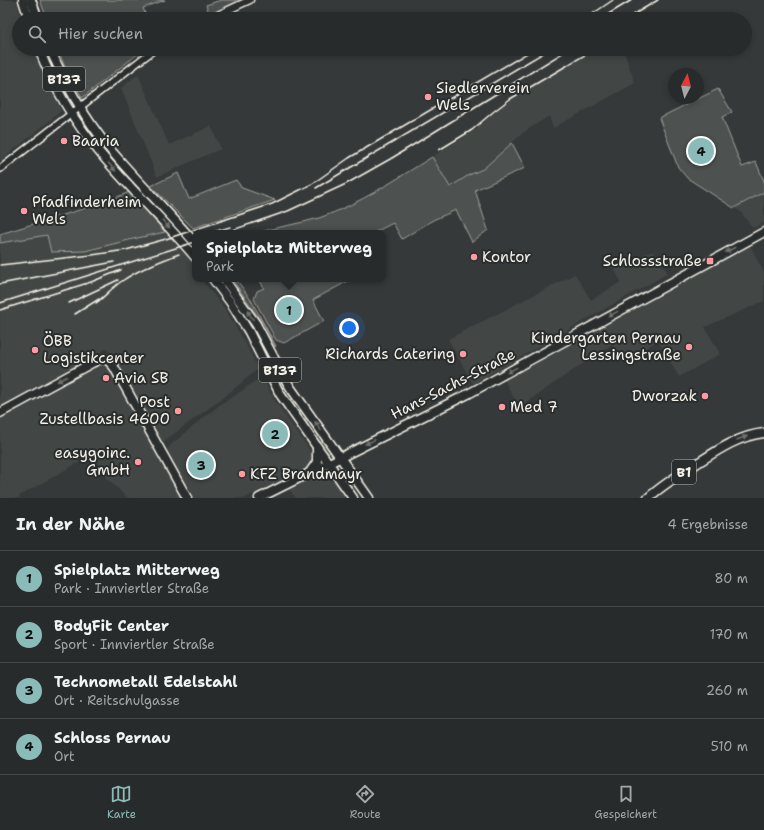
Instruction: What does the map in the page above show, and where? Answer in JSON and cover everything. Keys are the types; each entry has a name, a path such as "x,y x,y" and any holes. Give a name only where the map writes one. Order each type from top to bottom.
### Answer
{"main road":[{"path":"23,0 27,12"},
{"path":"31,0 35,12"},
{"name":"B137","path":"42,56 72,113 104,158 174,232 192,253"},
{"name":"B137","path":"53,56 80,107 107,146 192,239"},
{"name":"Hans-Sachs-Straße","path":"259,498 473,391 764,232"},
{"name":"B137","path":"215,282 231,303 249,332 280,394 353,498"},
{"name":"B137","path":"226,282 256,324 282,375 369,498"},
{"path":"0,412 100,359 105,359 114,367 187,498"},
{"name":"B1","path":"648,498 667,483 722,448 740,438 764,433"},
{"path":"307,474 317,462 317,447"}],"street":[{"path":"224,12 250,0"},
{"path":"0,169 146,56"}],"shaded area":[{"path":"0,0 16,0 20,12 12,12 12,56 36,56 61,110 0,161"},
{"path":"40,0 165,0 143,8 144,12 44,12"},
{"path":"221,0 241,0 216,12 209,12 206,5"},
{"path":"61,56 135,56 82,98"},
{"path":"582,56 625,56 635,83 553,128 549,116 524,132 483,169 469,175 450,187 432,157 475,130 501,106"},
{"path":"138,74 169,145 211,126 221,149 157,177 121,88"},
{"path":"718,89 732,112 722,117 742,167 756,162 764,181 764,192 734,208 687,178 678,167 659,118 687,104 704,104 704,96"},
{"path":"512,143 525,168 475,190 488,230 472,242 456,210 433,220 402,239 393,223 379,230 268,230 319,218 349,206 432,157 450,187 469,175 483,169"},
{"path":"178,173 189,199 236,180 242,188 275,200 193,228 151,186"},
{"path":"129,192 165,232 85,251 51,252 47,235 0,243 0,234 106,202"},
{"path":"764,192 764,223 753,228 740,211 734,208"},
{"path":"165,232 192,262 192,282 203,282 225,309 247,346 258,369 224,397 161,442 107,348 41,386 0,407 0,243 48,235 51,252 85,251"},
{"path":"750,245 764,273 764,301 705,327 720,354 679,377 658,340 623,363 612,344 519,407 504,380"},
{"path":"653,251 668,273 473,384 448,339 575,274 591,300 621,282 613,266"},
{"path":"219,282 223,282 255,328 274,368 288,391 332,451 327,454 289,402 250,327"},
{"path":"234,282 238,282 251,300 276,346 275,347 264,325"},
{"path":"261,282 346,282 313,300 324,321 284,343 276,340 254,299 257,291 264,288"},
{"path":"101,361 109,363 181,498 128,498 108,479 94,457 76,464 19,496 20,498 0,498 0,418"},
{"path":"258,379 264,381 275,401 313,455 313,463 245,498 191,498 168,456 167,452 169,447 222,403"},
{"path":"328,469 350,498 296,498 289,489"}],"railway":[{"path":"595,12 613,0"},
{"path":"612,12 632,0"},
{"path":"638,12 658,0"},
{"path":"193,230 272,204 312,184 349,158 522,56"},
{"path":"316,188 538,56"},
{"path":"233,230 288,211 346,184 392,158 558,56"},
{"path":"439,150 472,130 510,99 583,56"},
{"path":"220,230 230,227"},
{"path":"0,265 126,250 192,230"},
{"path":"0,303 192,243"},
{"path":"96,303 115,286 135,273 179,254"},
{"path":"0,284 114,262"},
{"path":"0,310 91,282 121,270"},
{"path":"69,303 118,280"},
{"path":"75,314 99,299"}],"place":[{"name":"Siedlerverein Wels","path":"428,97"},
{"name":"Baaria","path":"64,141"},
{"name":"Schloss Pernau","path":"701,151"},
{"name":"Pfadfinderheim Wels","path":"24,211"},
{"name":"Kontor","path":"474,257"},
{"name":"Schlossstraße","path":"710,261"},
{"name":"Spielplatz Mitterweg","path":"289,310"},
{"name":"Kindergarten Pernau Lessingstraße","path":"689,347"},
{"name":"ÖBB Logistikcenter","path":"35,350"},
{"name":"Richards Catering","path":"463,354"},
{"name":"Avia SB","path":"106,378"},
{"name":"Dworzak","path":"705,396"},
{"name":"Med 7","path":"502,407"},
{"name":"Post Zustellbasis 4600","path":"178,411"},
{"name":"BodyFit Center","path":"275,434"},
{"name":"easygoinc. GmbH","path":"138,462"},
{"name":"Technometall Edelstahl","path":"201,465"},
{"name":"KFZ Brandmayr","path":"242,474"}]}
